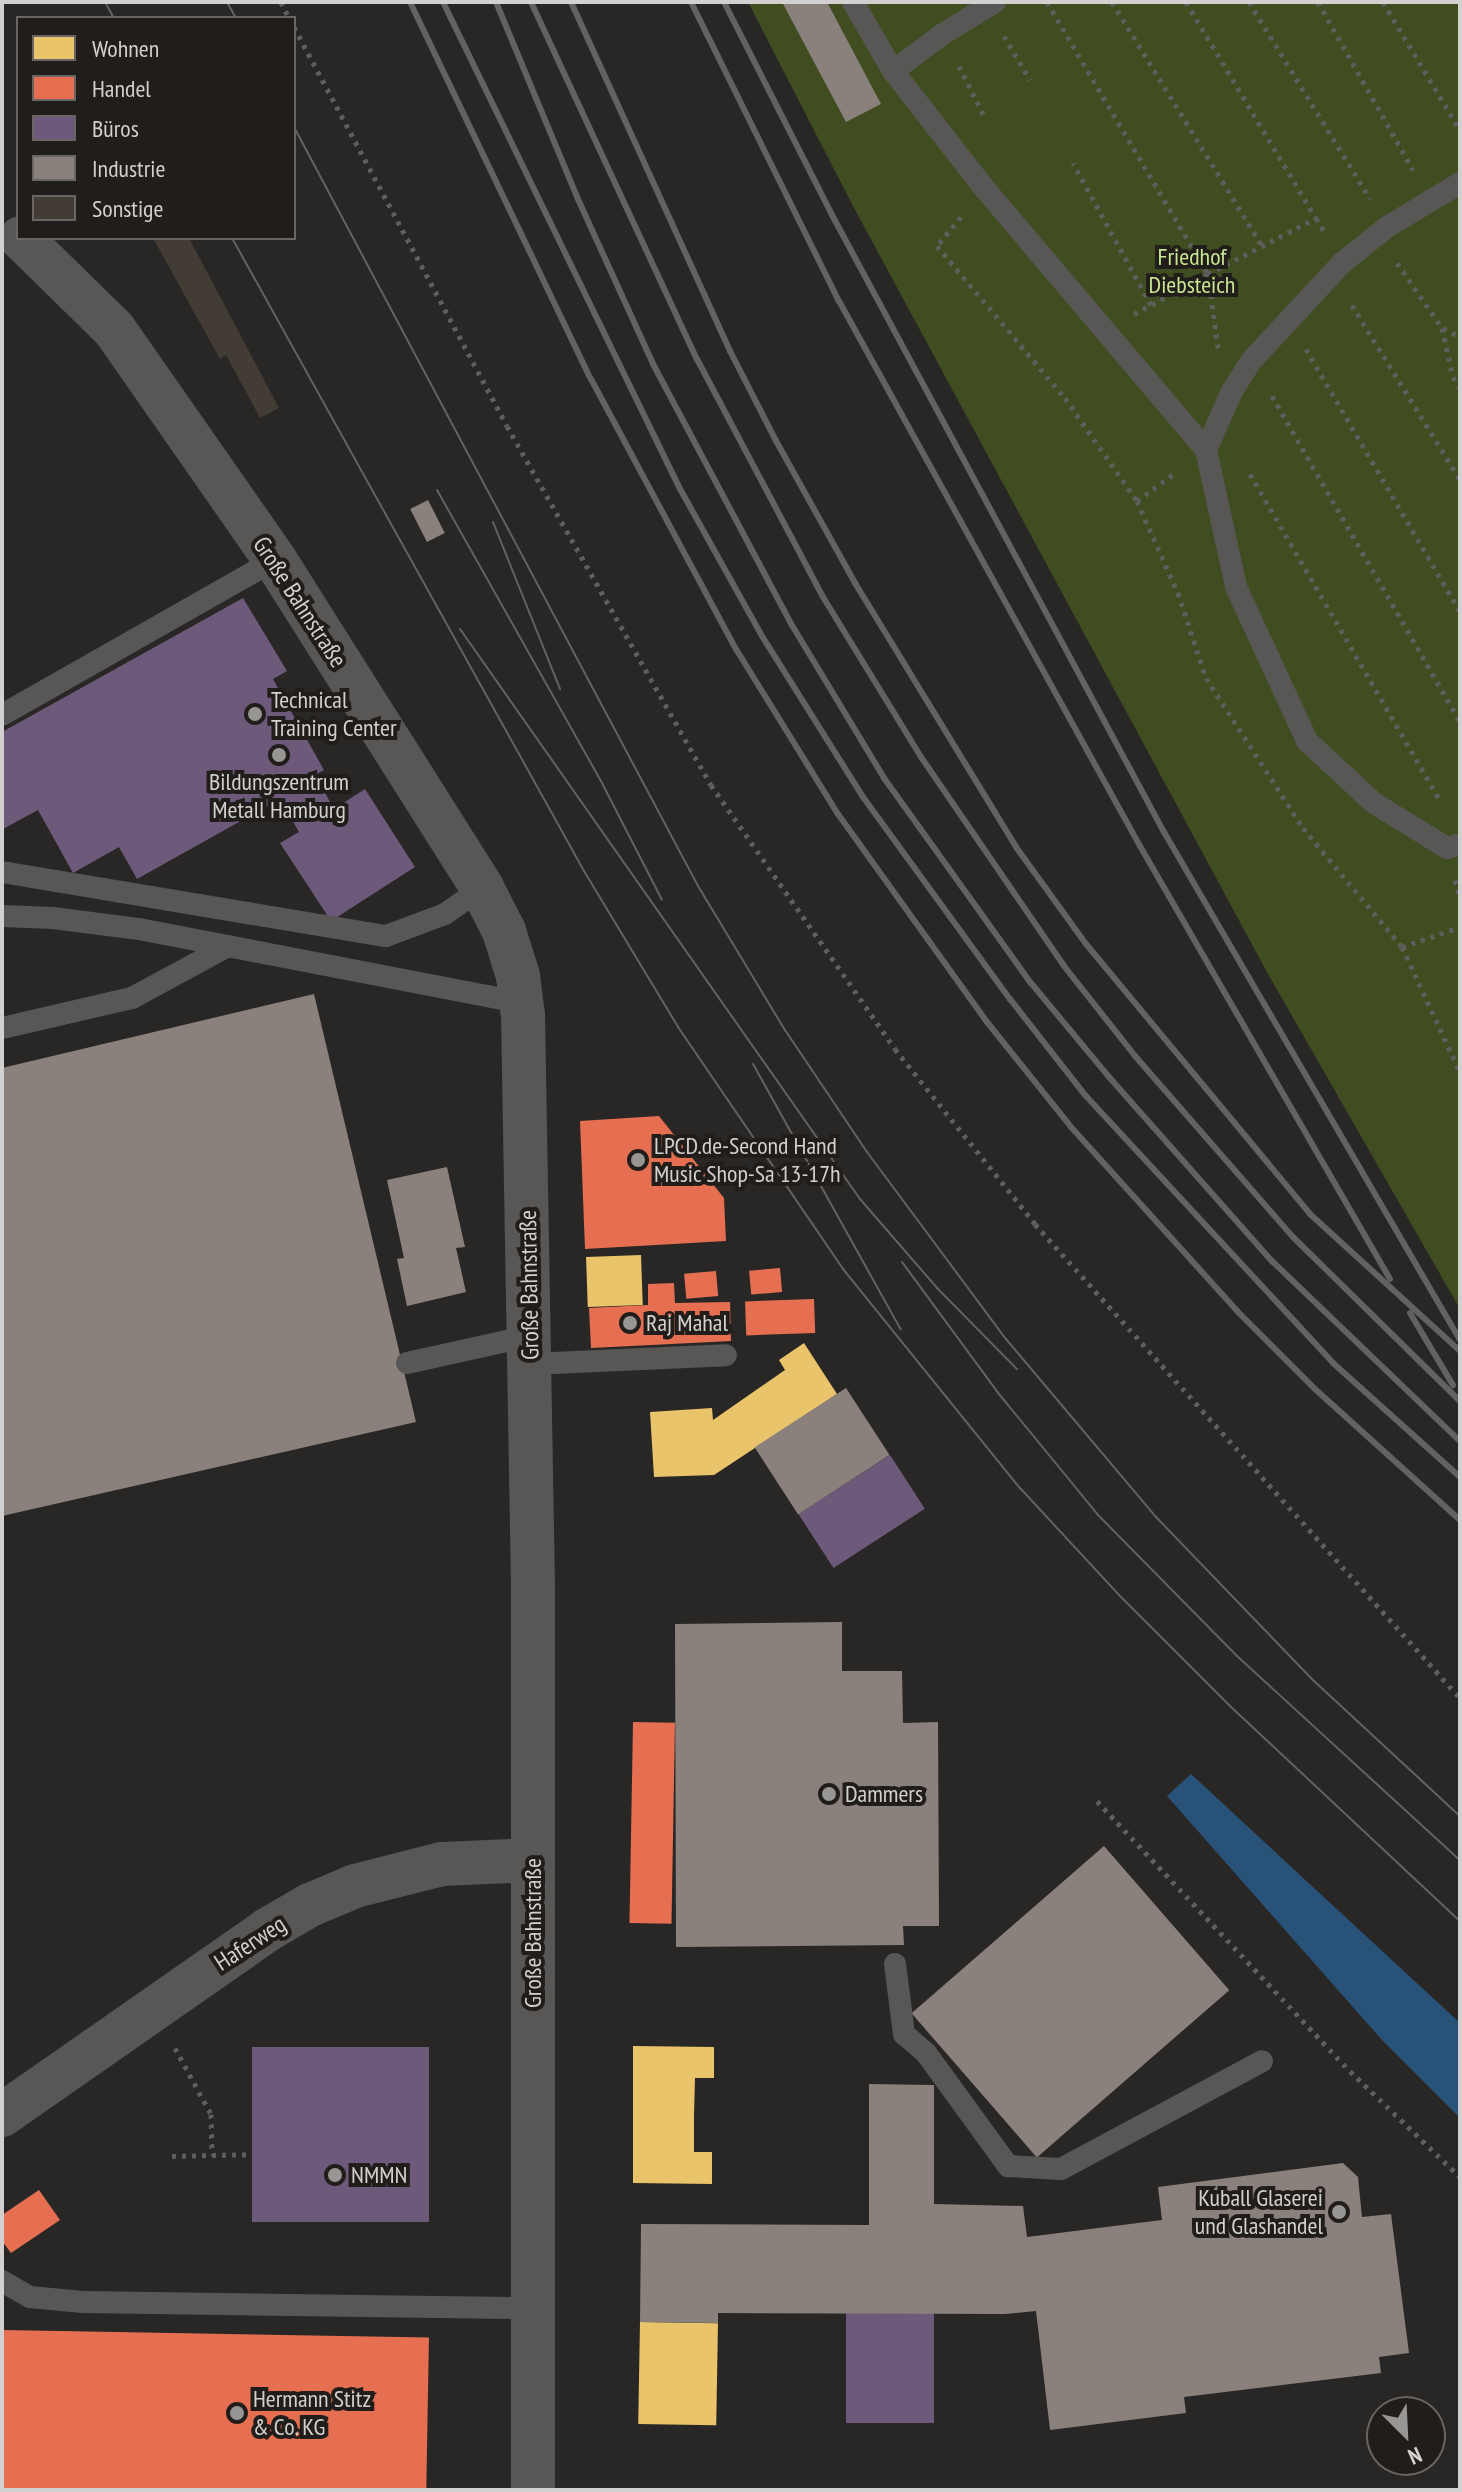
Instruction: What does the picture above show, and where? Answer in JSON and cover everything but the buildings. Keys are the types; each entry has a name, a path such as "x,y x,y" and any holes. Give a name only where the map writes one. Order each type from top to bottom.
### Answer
{"street":[{"name":"Große Bahnstraße","path":"24,240 114,329 275,560 482,888 504,931 518,976 522,1003 530,1350 533,2490"},
{"name":"Haferweg","path":"2,2115 267,1930 355,1886 442,1864 533,1860"}],"lane":[{"path":"853,2 893,71 984,188 1206,450 1236,587 1307,741 1374,803 1447,848 1460,844"},
{"path":"893,71 992,4"},
{"path":"1206,450 1232,391 1251,361 1337,268 1382,232 1460,183"},
{"path":"2,715 275,560"},
{"path":"2,872 386,936 445,914 482,888"},
{"path":"2,916 53,918 139,929 522,1003"},
{"path":"2,1028 132,998 228,946"},
{"path":"407,1363 530,1350 726,1355"},
{"path":"895,1964 904,2034 926,2053 1008,2166 1061,2169 1262,2061"},
{"path":"2,2281 30,2297 83,2302 532,2308"}],"path":[{"path":"1047,2 1208,274 1214,337 1232,391"},
{"path":"1112,2 1263,247"},
{"path":"1186,2 1316,218 1337,268 1460,480"},
{"path":"1249,2 1382,232 1442,328 1453,377 1460,388"},
{"path":"1318,2 1431,202"},
{"path":"1383,2 1460,130"},
{"path":"992,4 1030,80"},
{"path":"296,31 507,426 711,785 869,1011 1035,1224 1460,1698"},
{"path":"1073,163 1151,305 1316,218"},
{"path":"984,188 937,246 1065,398 1137,501 1178,593 1206,678 1303,828 1402,947 1460,1072"},
{"path":"1290,321 1460,611"},
{"path":"1442,328 1460,337"},
{"path":"1251,361 1460,721"},
{"path":"1219,421 1444,807"},
{"path":"1402,947 1460,927"},
{"path":"1097,1801 1350,2071 1460,2177"},
{"path":"153,2009 211,2114 212,2155"},
{"path":"172,2156 251,2154"}],"green space":[{"name":"Friedhof Diebsteich","path":"748,2 1460,2 1460,1309 1268,974 853,206"}],"water":[{"path":"1191,1774 1460,2023 1460,2118 1382,2040 1167,1796"}],"tram line":[{"path":"105,2 113,16"},
{"path":"227,2 235,16"},
{"path":"296,131 698,886 785,1030 867,1152 1006,1339 1156,1517 1314,1681 1460,1816"},
{"path":"233,240 584,871 678,1027 843,1269 1020,1488 1120,1596 1230,1706 1460,1921"},
{"path":"437,490 603,785 662,900"},
{"path":"493,522 560,689"},
{"path":"460,629 860,1199 937,1288 1017,1369"},
{"path":"753,1064 901,1330"},
{"path":"902,1262 999,1394 1098,1515 1237,1656 1460,1860"}],"railway":[{"path":"410,2 591,379 736,649 838,814 987,1022 1071,1127 1237,1311 1315,1389 1460,1520"},
{"path":"443,2 679,487 762,636 863,797 1010,999 1085,1095 1333,1363 1460,1477"},
{"path":"496,2 577,197 653,364 790,622 884,778 1031,983 1109,1077 1272,1261 1460,1441"},
{"path":"531,2 697,359 823,597 921,757 1064,966 1135,1056 1293,1237 1460,1401"},
{"path":"571,2 730,351 775,439 855,583 1016,847 1086,944 1310,1214 1460,1351"},
{"path":"691,2 839,301 1140,846 1390,1279"},
{"path":"724,2 832,215 1164,832 1460,1340"},
{"path":"1410,1313 1453,1385"}],"place":[{"name":"Technical Training Center","path":"255,714"},
{"name":"Bildungszentrum Metall Hamburg","path":"279,755"},
{"name":"LPCD.de-Second Hand Music Shop-Sa 13-17h","path":"638,1160"},
{"name":"Raj Mahal","path":"630,1323"},
{"name":"Dammers","path":"829,1794"},
{"name":"NMMN","path":"335,2175"},
{"name":"Kuball Glaserei und Glashandel","path":"1339,2212"},
{"name":"Hermann Stitz & Co. KG","path":"237,2413"}]}
